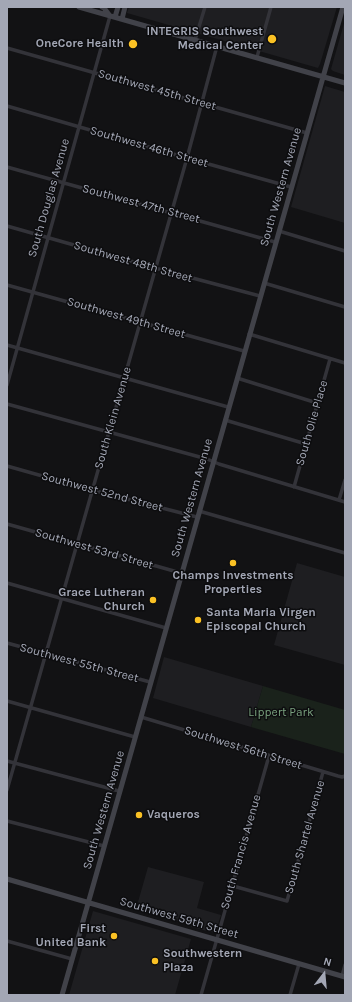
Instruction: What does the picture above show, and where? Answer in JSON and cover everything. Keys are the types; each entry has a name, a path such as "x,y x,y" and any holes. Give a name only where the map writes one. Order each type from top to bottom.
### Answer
{"main road":[{"path":"79,7 345,83"},
{"path":"102,7 113,17"},
{"name":"South Douglas Avenue","path":"113,17 118,7"},
{"path":"122,19 125,7"},
{"name":"South Western Avenue","path":"62,995 322,76 343,7"},
{"name":"Southwest 59th Street","path":"7,879 343,976"}],"street":[{"path":"195,40 205,7"},
{"path":"257,57 271,7"},
{"name":"South Douglas Avenue","path":"7,385 95,72 113,17"},
{"name":"South Klein Avenue","path":"7,790 170,212 187,158 217,46"},
{"name":"Southwest 45th Street","path":"7,48 307,133"},
{"name":"Southwest 46th Street","path":"7,106 291,187"},
{"name":"Southwest 47th Street","path":"7,167 275,242"},
{"name":"Southwest 48th Street","path":"7,226 260,296"},
{"path":"279,231 345,251"},
{"path":"264,282 345,307"},
{"name":"Southwest 49th Street","path":"7,285 244,351"},
{"path":"249,334 345,363"},
{"path":"7,345 228,407"},
{"name":"South Olie Place","path":"294,487 330,359"},
{"path":"237,378 317,403"},
{"path":"7,404 213,462 345,502"},
{"path":"225,420 306,444"},
{"name":"Southwest 52nd Street","path":"7,466 197,517"},
{"path":"339,500 345,480"},
{"path":"199,511 345,553"},
{"name":"Southwest 53rd Street","path":"7,524 181,573"},
{"path":"7,583 166,628"},
{"name":"Southwest 55th Street","path":"7,643 150,682"},
{"path":"7,701 135,737"},
{"name":"Southwest 56th Street","path":"140,717 323,772 342,777 345,776"},
{"name":"South Francis Avenue","path":"201,995 233,886 268,756"},
{"path":"7,761 119,791"},
{"name":"South Shartel Avenue","path":"233,886 287,901 323,772"},
{"path":"7,821 104,846"},
{"path":"7,941 72,959"},
{"path":"290,995 299,964"},
{"path":"343,976 345,965"}],"shaded area":[{"name":"INTEGRIS Southwest Medical Center","path":"129,7 337,7 318,68 127,13"},
{"path":"345,20 345,75 331,69"},
{"path":"325,86 345,92 345,223 291,207"},
{"path":"297,563 345,577 345,665 274,645"},
{"path":"164,657 263,686 251,727 153,698"},
{"path":"148,867 204,882 197,908 221,915 215,933 191,927 192,925 136,909"},
{"name":"Southwestern Plaza","path":"93,911 191,939 175,995 69,995"}],"green space":[{"name":"Lippert Park","path":"263,686 345,710 345,754 251,727"}],"place":[{"name":"INTEGRIS Southwest Medical Center","path":"272,39"},
{"name":"OneCore Health","path":"133,44"},
{"name":"Champs Investments Properties","path":"233,563"},
{"name":"Grace Lutheran Church","path":"153,600"},
{"name":"Santa Maria Virgen Episcopal Church","path":"198,620"},
{"name":"Vaqueros","path":"139,815"},
{"name":"First United Bank","path":"114,936"},
{"name":"Southwestern Plaza","path":"155,961"}]}
